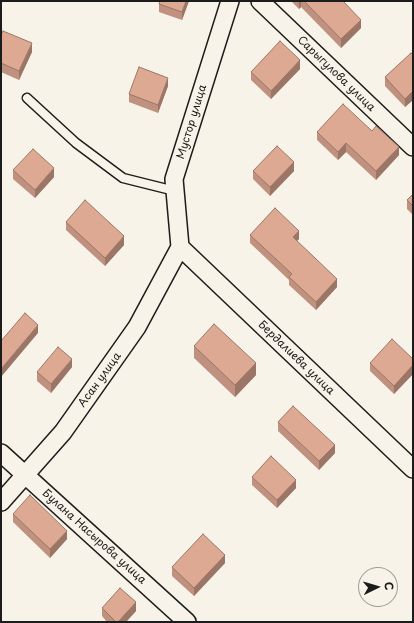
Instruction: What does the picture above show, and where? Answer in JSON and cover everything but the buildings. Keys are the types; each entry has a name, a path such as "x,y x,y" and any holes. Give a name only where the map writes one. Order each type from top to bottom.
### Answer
{"street":[{"name":"Мустор улица","path":"180,247 174,179 230,1"},
{"name":"Сарыгулова улица","path":"260,1 413,147"},
{"name":"Бердалиева улица","path":"180,247 413,469"},
{"name":"Асан улица","path":"1,502 63,432 137,327 180,247"},
{"name":"Булана Насырова улица","path":"1,453 187,622"}],"lane":[{"path":"26,98 76,144 123,178 175,191"}]}
